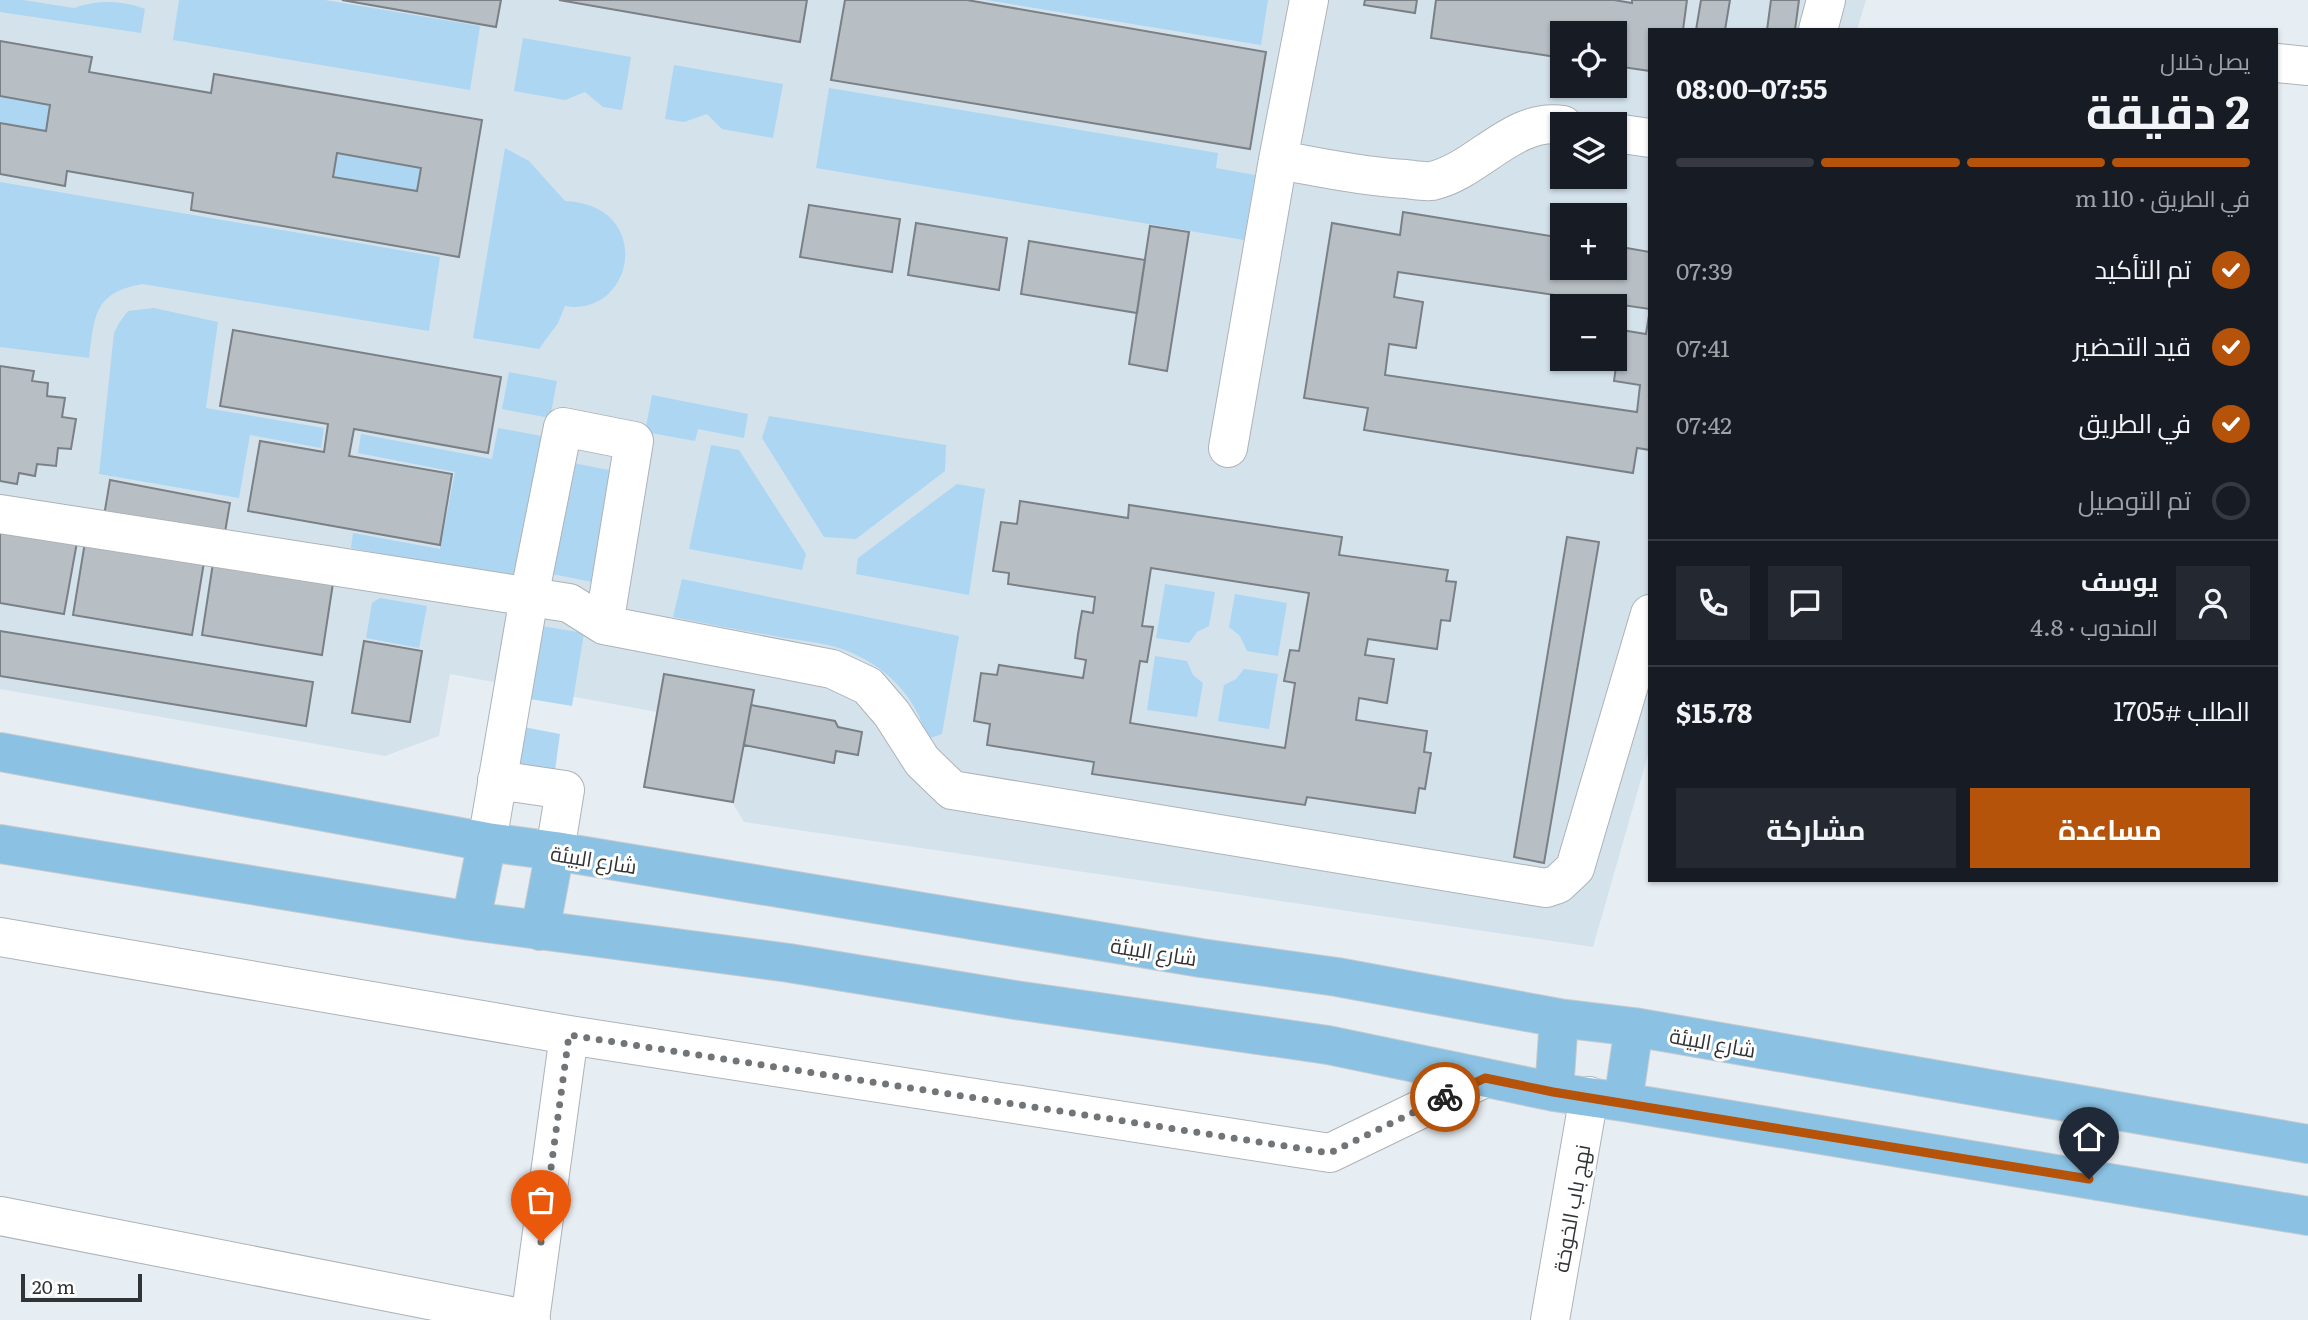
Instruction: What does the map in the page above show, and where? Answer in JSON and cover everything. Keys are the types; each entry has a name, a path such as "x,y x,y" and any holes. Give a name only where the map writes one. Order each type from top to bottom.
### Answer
{"main road":[{"name":"شارع البيئة","path":"0,752 486,842 555,851 1201,958 1337,977 1559,1018 1634,1027 2308,1144"},
{"path":"471,921 486,842"},
{"path":"0,844 471,921 789,963 1015,1000 1328,1045 1589,1097 2308,1216"},
{"path":"540,931 555,851"},
{"path":"1559,1018 1589,1097"},
{"path":"1589,1097 1634,1027"}],"street":[{"path":"1228,448 1309,0"},
{"path":"1819,28 1826,0"},
{"path":"2278,63 2308,66"},
{"path":"1278,160 1393,179 1431,181 1476,161 1520,131 1550,124"},
{"path":"1627,135 1648,138"},
{"path":"486,842 529,597 563,428 634,441 604,625"},
{"path":"0,514 569,603 604,625 832,669 856,680 868,686 892,714 922,761 952,790 1546,888 1558,884 1575,868 1648,621"},
{"path":"497,780 565,790 555,851"},
{"path":"0,937 569,1035 1330,1153 1485,1078"},
{"path":"0,1216 530,1320 569,1035"},
{"name":"نهج باب الخوخة","path":"1550,1320 1589,1097"}],"shaded area":[{"path":"0,0 1866,0 1858,28 1648,28 1648,755 1593,947 744,822 732,802 644,787 657,712 450,674 439,736 385,756 0,689"},
{"path":"0,0 23,0 74,8 100,2 118,3 145,9 141,33 0,12"},
{"path":"179,0 325,0 480,26 470,90 173,40"},
{"path":"986,0 1268,0 1261,45"},
{"path":"523,38 631,57 622,110 603,107 585,92 565,100 514,91"},
{"path":"674,65 783,84 773,138 722,129 707,114 684,122 665,119"},
{"path":"829,88 1218,153 1216,168 1255,175 1244,240 816,168"},
{"path":"0,96 50,105 46,131 0,123"},
{"path":"505,148 529,161 565,201 594,207 613,221 623,239 625,260 619,279 607,295 589,305 565,306 558,323 539,349 473,338"},
{"path":"337,153 421,168 417,191 333,177"},
{"path":"0,182 440,257 429,331 142,284 114,293 105,300 95,319 89,358 0,347"},
{"path":"154,308 218,322 206,408 324,428 321,448 250,435 239,498 99,474 114,333 128,311"},
{"path":"509,372 557,381 550,418 502,409"},
{"path":"652,395 748,414 744,438 698,429 695,441 645,432"},
{"path":"769,416 946,445 945,471 856,539 824,537 762,438"},
{"path":"498,428 547,437 521,580 351,548 353,533 440,549 455,472 358,453 361,434 492,459"},
{"path":"711,445 739,450 806,554 802,570 689,549"},
{"path":"568,462 614,471 592,582 547,573"},
{"path":"957,484 985,489 969,595 856,574 858,558"},
{"path":"682,579 959,636 942,734 927,739 915,709 897,683 857,655 826,645 673,617"},
{"path":"1165,584 1215,592 1209,626 1197,632 1189,643 1156,638"},
{"path":"1235,594 1287,603 1278,656 1247,651 1240,636 1229,627"},
{"path":"380,598 427,606 419,648 366,638 372,603"},
{"path":"535,625 584,633 572,706 524,698"},
{"path":"1155,656 1187,661 1193,675 1203,683 1197,717 1147,710"},
{"path":"1244,669 1278,674 1269,729 1218,721 1224,685 1236,679"},
{"path":"518,726 560,734 555,771 512,764"}],"building":[{"path":"342,0 501,0 496,27"},
{"path":"559,0 807,0 800,42"},
{"path":"845,0 967,0 1266,52 1250,149 831,80"},
{"path":"1365,0 1417,0 1415,13 1364,5"},
{"path":"1436,0 1614,0 1632,3 1632,0 1687,0 1683,28 1648,28 1648,71 1627,68 1627,21 1550,21 1550,56 1431,38"},
{"path":"1701,0 1730,0 1725,28 1696,28"},
{"path":"1771,0 1799,0 1795,28 1767,28"},
{"path":"0,41 92,57 89,72 211,93 214,74 482,120 459,257 191,210 193,193 67,171 65,186 0,174 0,123 46,131 50,105 0,96","holes":["337,153 421,168 417,191 333,177"]},
{"path":"809,205 900,219 892,272 800,257"},
{"path":"1403,212 1550,236 1550,280 1627,280 1627,248 1648,252 1648,309 1627,306 1627,294 1550,294 1398,272 1394,297 1423,302 1416,348 1389,344 1385,375 1637,412 1640,385 1614,381 1615,371 1627,371 1627,331 1646,334 1648,322 1648,450 1637,448 1633,473 1364,430 1368,408 1304,398 1332,223 1400,235"},
{"path":"916,223 1007,238 999,290 908,275"},
{"path":"1150,226 1189,232 1167,371 1129,364"},
{"path":"1029,241 1145,260 1137,313 1021,294"},
{"path":"233,330 501,377 488,453 354,429 349,456 452,474 440,545 248,511 260,441 324,452 328,424 220,406"},
{"path":"0,366 34,371 32,381 48,383 47,396 65,398 62,417 76,419 71,449 58,448 56,466 37,464 35,476 19,473 17,484 0,481"},
{"path":"110,480 230,503 224,538 104,516"},
{"path":"1020,501 1128,518 1129,505 1342,537 1339,555 1448,570 1446,581 1456,582 1450,621 1441,620 1437,649 1368,639 1365,655 1394,659 1387,703 1359,698 1356,720 1427,731 1424,752 1431,753 1425,789 1419,788 1415,813 1307,797 1305,805 1092,774 1094,762 987,745 990,724 974,721 981,673 997,675 999,665 1083,678 1086,660 1075,658 1078,634 1082,611 1093,613 1095,597 1008,584 1009,573 993,571 1001,522 1017,524","holes":["1151,568 1309,593 1299,651 1290,650 1284,681 1295,683 1285,748 1130,723 1140,661 1147,662 1153,627 1142,626"]},
{"path":"0,528 77,542 64,614 0,603"},
{"path":"1567,537 1599,542 1544,863 1514,857"},
{"path":"85,542 204,562 192,635 73,615"},
{"path":"213,563 333,583 322,655 202,635"},
{"path":"0,631 313,682 306,726 0,676"},
{"path":"364,641 422,651 410,722 352,713"},
{"path":"664,674 754,690 733,802 644,787"},
{"path":"751,705 835,721 838,727 862,732 858,755 836,751 834,763 744,745"}],"way so far":[{"path":"541,1242 569,1035 1330,1153 1445,1097"}],"route":[{"path":"1445,1097 1485,1078 1553,1092 2089,1179"}]}
